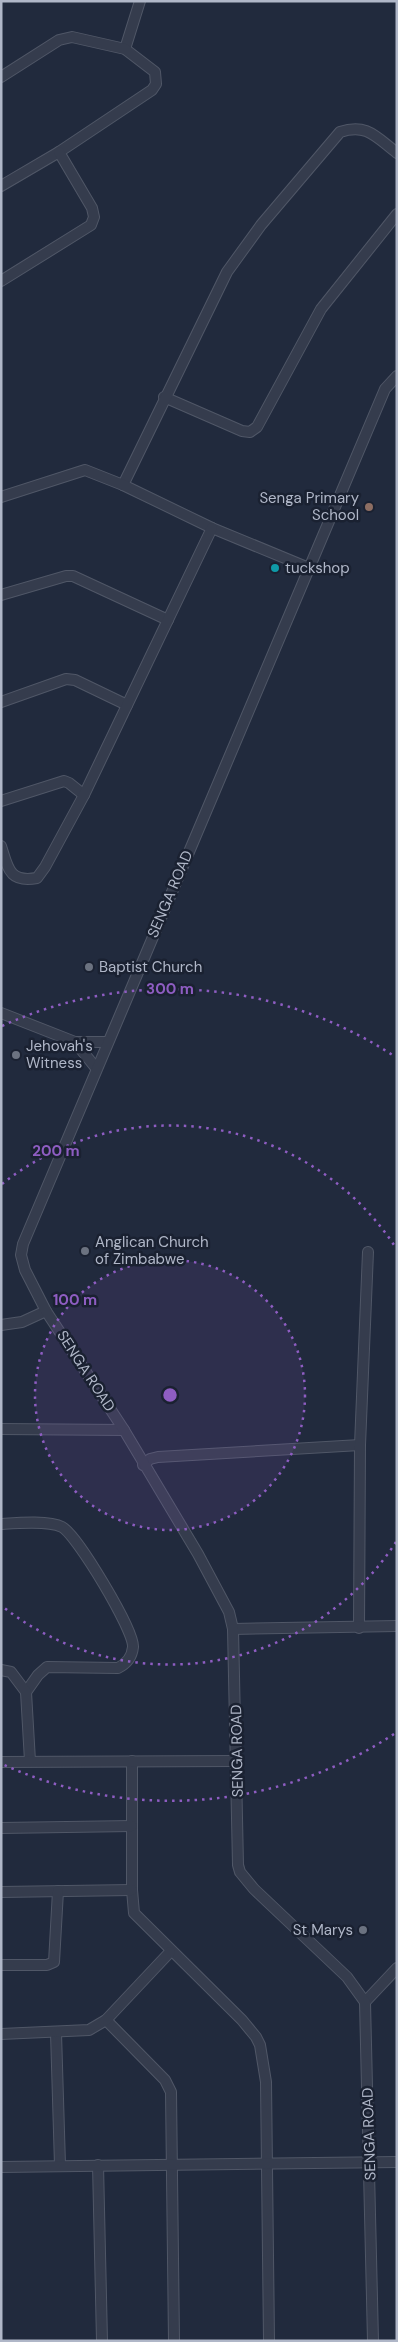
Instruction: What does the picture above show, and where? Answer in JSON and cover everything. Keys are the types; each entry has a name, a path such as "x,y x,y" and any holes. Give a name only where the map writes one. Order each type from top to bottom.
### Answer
{"street":[{"path":"125,49 140,1"},
{"path":"1,77 59,40 82,38 125,49 155,72 156,84 152,90 59,152 1,186"},
{"path":"123,485 227,272 261,225 340,132 354,127 365,129 397,153"},
{"path":"1,281 91,225 94,217 92,208 59,152"},
{"path":"164,398 242,431 250,432 257,427 317,315 397,214"},
{"name":"SENGA ROAD","path":"373,2341 365,2002 353,1982 254,1889 240,1872 238,1864 233,1629 229,1612 217,1588 124,1430 46,1311 25,1270 21,1255 96,1068 385,389 397,376"},
{"path":"1,497 85,470 123,485 212,528 309,568"},
{"path":"1,846 8,868 14,876 23,880 37,878 45,867 84,795 212,528"},
{"path":"1,594 66,576 73,576 168,620"},
{"path":"1,702 58,680 66,679 74,680 127,706"},
{"path":"1,801 64,781 69,782 84,795"},
{"path":"1,1013 76,1042 108,1042"},
{"path":"76,1042 96,1068"},
{"path":"359,1628 360,1445 368,1252"},
{"path":"1,1325 22,1322 46,1311"},
{"path":"1,1429 124,1430"},
{"path":"144,1465 150,1459 158,1457 360,1445"},
{"path":"1,1524 26,1523 61,1526 70,1533 79,1544 109,1594 132,1641 131,1654 127,1662 118,1668 47,1667 38,1675 26,1692"},
{"path":"233,1629 397,1626"},
{"path":"1,1670 11,1672 26,1692 30,1761"},
{"path":"132,1761 132,1890 133,1909 136,1916 170,1952 242,2020 260,2045 266,2082 269,2341"},
{"path":"1,1762 237,1761"},
{"path":"1,1828 132,1826"},
{"path":"1,1892 132,1890"},
{"path":"1,1965 47,1965 54,1962 58,1891"},
{"path":"1,2034 89,2030 106,2020 170,1952"},
{"path":"365,2002 397,1968"},
{"path":"106,2020 165,2080 170,2089 174,2341"},
{"path":"56,2033 60,2165"},
{"path":"1,2167 397,2162"},
{"path":"98,2165 102,2341"}],"place":[{"name":"Senga Primary School","path":"369,507"},
{"name":"tuckshop","path":"275,568"},
{"name":"Baptist Church","path":"89,967"},
{"name":"Jehovah's Witness","path":"16,1055"},
{"name":"Anglican Church of Zimbabwe","path":"85,1251"},
{"name":"St Marys","path":"363,1930"}]}
